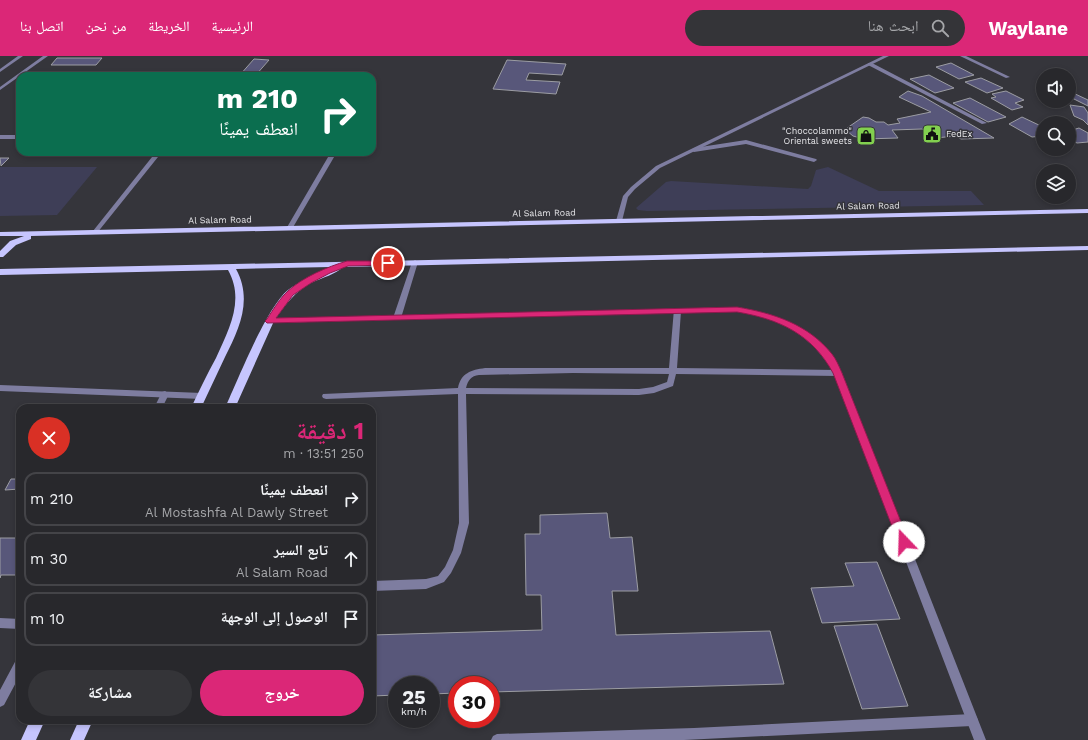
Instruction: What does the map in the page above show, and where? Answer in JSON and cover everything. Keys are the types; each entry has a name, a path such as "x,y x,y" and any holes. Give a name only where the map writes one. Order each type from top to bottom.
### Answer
{"main road":[{"name":"Al Salam Road","path":"0,234 1088,211"},
{"path":"0,255 13,243 38,234"},
{"path":"0,272 1088,248"},
{"path":"232,404 270,321 290,293 308,281 347,264"},
{"path":"198,404 236,325 240,308 240,292 237,278 231,266"},
{"path":"0,267 10,272"},
{"path":"28,740 36,724"},
{"path":"77,740 84,724"}],"street":[{"path":"0,71 21,56"},
{"path":"24,72 46,56"},
{"path":"619,221 625,197 658,167 887,56"},
{"path":"962,56 1008,77"},
{"path":"870,64 984,123"},
{"path":"0,89 16,78"},
{"path":"0,137 16,137"},
{"path":"694,150 746,142 814,160"},
{"path":"95,232 156,156"},
{"path":"288,229 332,156"},
{"path":"397,318 415,262"},
{"path":"270,321 737,310 759,313 780,320 799,330 816,342 829,356 838,373 980,740"},
{"path":"326,396 462,391 639,392 659,388 670,384 673,372 677,311"},
{"path":"376,586 426,584 441,579 448,570 458,550 464,523 462,391 464,379 475,372 561,370 838,373"},
{"path":"0,388 202,396"},
{"path":"160,404 165,394"},
{"path":"0,623 16,624"},
{"path":"0,701 16,671"},
{"path":"497,740 695,737 972,720"}],"shaded area":[{"path":"0,167 97,167 57,215 0,216"},
{"path":"828,167 879,191 971,191 984,205 647,211 638,210 636,208 666,182 671,181 808,189 811,186 816,170"}],"building":[{"path":"57,58 102,58 96,65 51,65"},
{"path":"254,59 269,60 258,72 243,72"},
{"path":"507,60 566,64 562,75 529,73 526,80 560,82 556,94 493,89"},
{"path":"951,63 974,75 959,79 936,67"},
{"path":"929,75 954,88 935,93 910,79"},
{"path":"981,78 1003,88 987,93 965,82"},
{"path":"908,91 922,96 994,138 961,139 956,136 935,138 930,133 922,129 892,130 898,138 864,139 853,136 847,131 847,128 863,117 869,118 876,122 884,122 888,125 900,123 897,119 931,112 899,97"},
{"path":"1006,91 1024,100 1015,103 1023,107 1012,110 991,98 996,97 992,94"},
{"path":"1076,94 1088,100 1088,106 1076,100"},
{"path":"970,98 1006,117 988,122 953,103"},
{"path":"1076,106 1084,107 1088,113 1088,125 1083,120 1074,116 1071,108 1076,108"},
{"path":"1022,117 1036,124 1036,137 1032,137 1009,124"},
{"path":"1079,128 1088,133 1088,142 1076,142 1076,129"},
{"path":"0,158 9,158 1,166"},
{"path":"11,479 16,479 16,489 5,490"},
{"path":"607,513 610,538 632,537 638,591 612,591 616,635 770,631 784,684 500,692 500,676 448,676 448,693 440,694 440,676 388,676 388,695 376,696 376,635 542,630 541,595 526,595 525,534 540,534 540,515"},
{"path":"0,538 16,538 16,575 1,575 0,578"},
{"path":"877,562 900,619 822,623 811,588 854,586 845,563"},
{"path":"877,624 908,706 862,709 834,626"}],"place":[{"name":"FedEx","path":"932,134"},
{"name":"\"Choccolammo\" Oriental sweets","path":"866,136"}],"route":[{"path":"388,263 347,264 328,271 308,281 290,293 270,321 737,310 759,313 780,320 799,330 816,342 829,356 838,373 904,542"}]}
